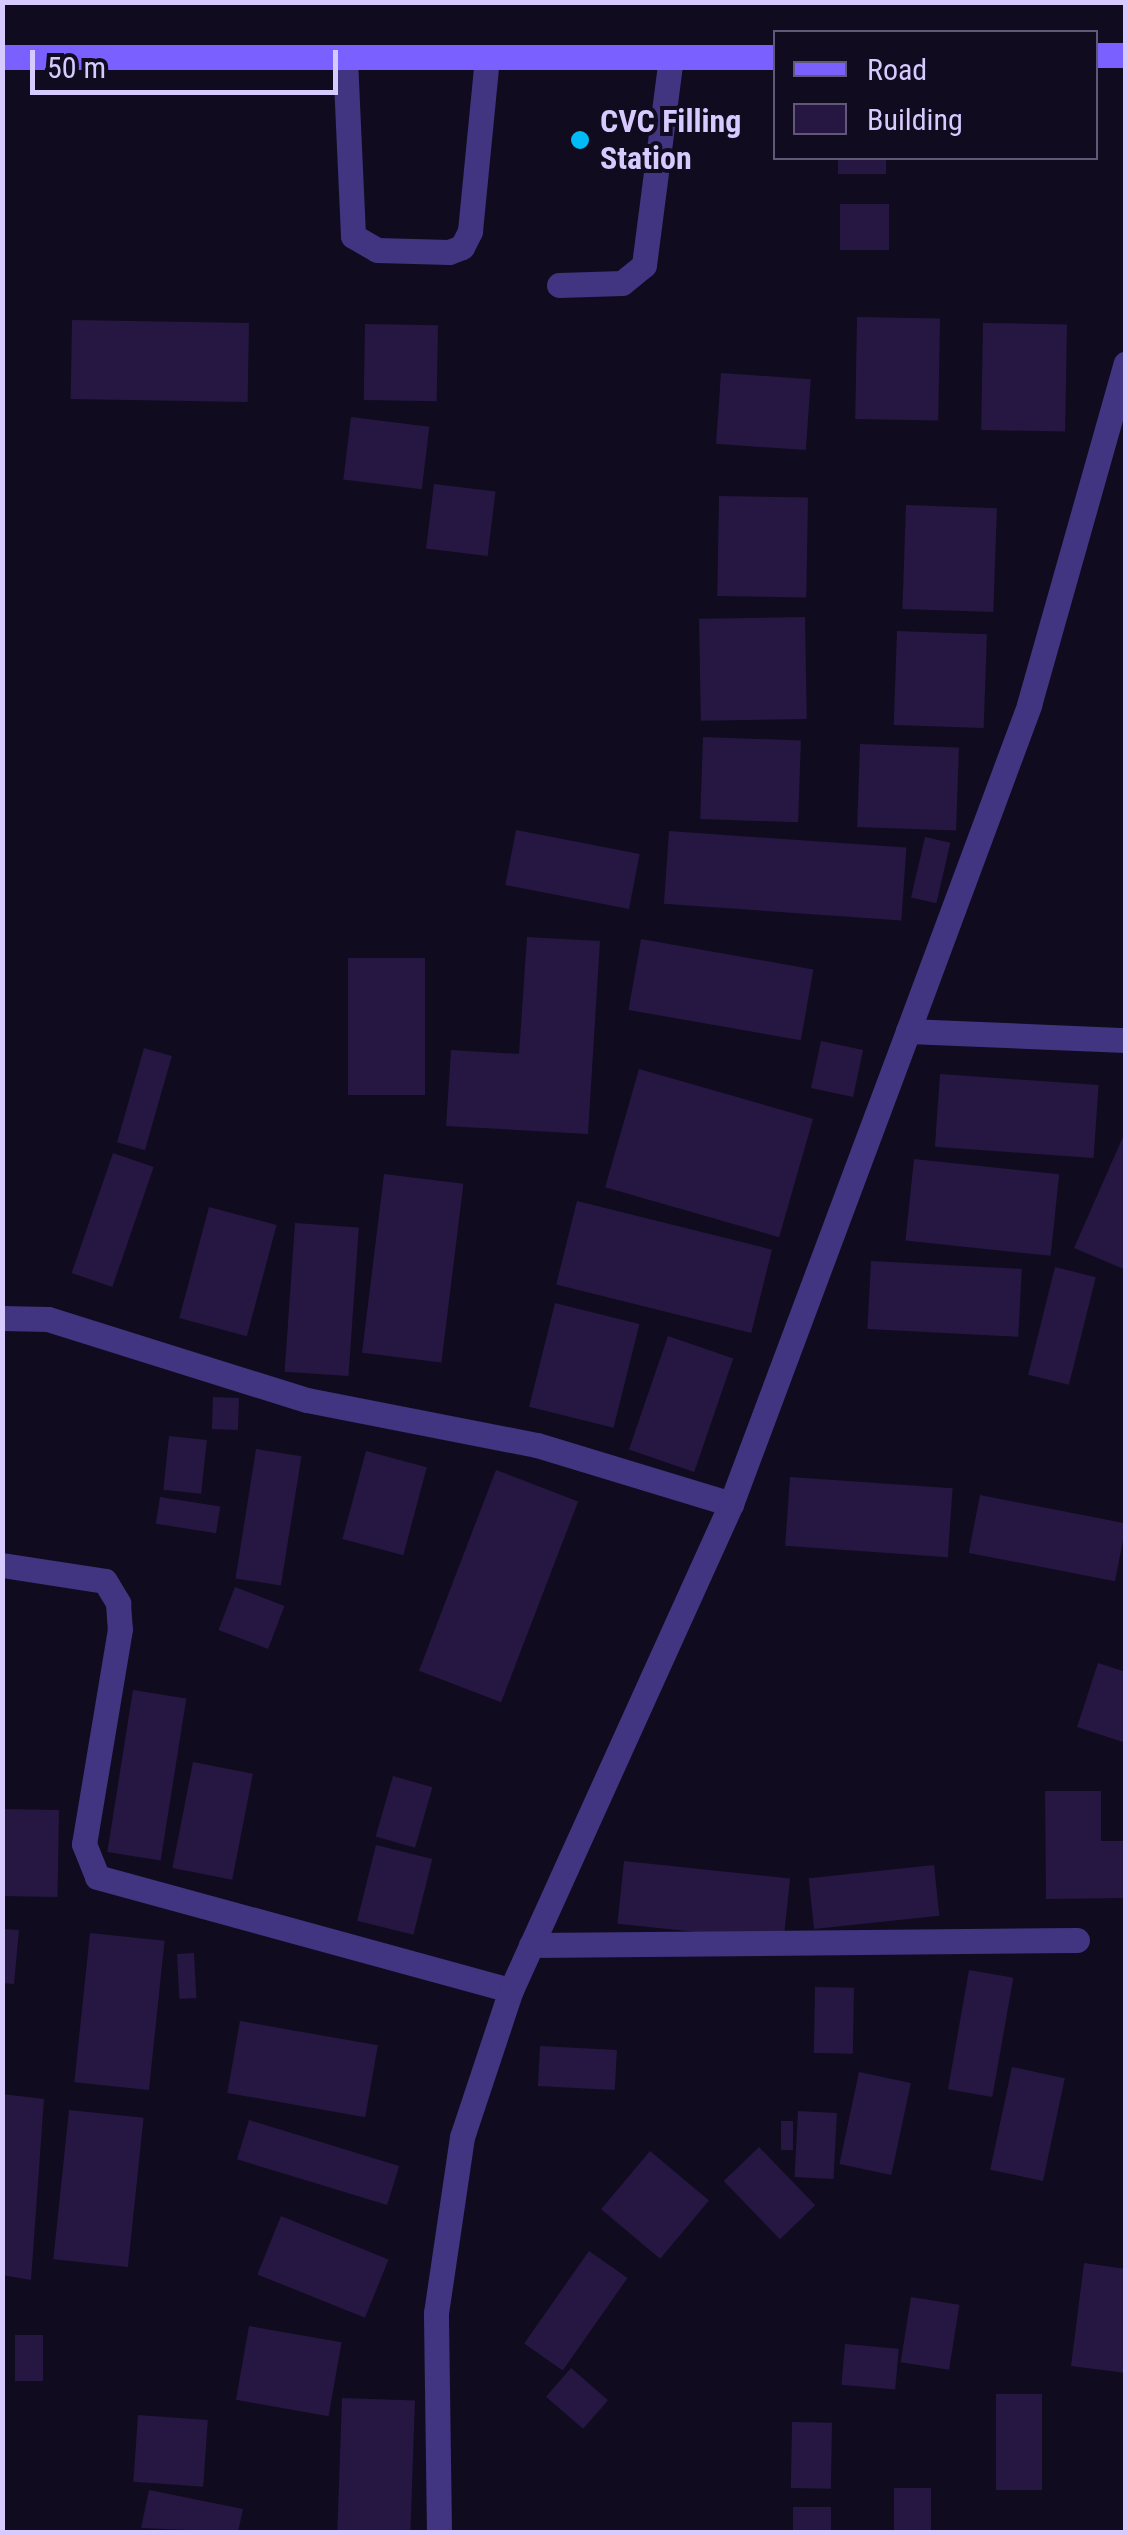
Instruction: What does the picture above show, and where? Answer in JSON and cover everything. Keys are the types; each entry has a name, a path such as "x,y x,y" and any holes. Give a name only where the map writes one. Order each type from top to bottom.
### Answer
{"street":[{"path":"1098,55 1126,55"},
{"path":"2,57 773,57"},
{"path":"345,58 354,236 376,250 449,252 462,247 470,232 486,58"},
{"path":"558,285 622,283 644,266 671,58"},
{"path":"439,2532 436,2313 462,2136 511,1990 731,1504 1028,706 1126,363"},
{"path":"908,1031 1126,1040"},
{"path":"2,1318 48,1319 307,1400 537,1445 731,1504"},
{"path":"2,1564 105,1581 118,1603 120,1629 84,1844 97,1877 511,1990"},
{"path":"532,1946 1077,1940"}],"building":[{"path":"838,160 886,160 886,174 838,174"},
{"path":"840,204 889,204 889,250 840,250"},
{"path":"857,317 940,318 938,420 855,419"},
{"path":"72,320 249,323 248,402 71,399"},
{"path":"983,323 1067,324 1065,431 981,430"},
{"path":"365,324 438,325 437,401 364,400"},
{"path":"721,373 811,379 806,450 716,444"},
{"path":"351,417 429,427 422,489 343,480"},
{"path":"434,484 496,492 488,556 426,549"},
{"path":"719,496 808,498 806,598 717,596"},
{"path":"906,505 997,508 993,612 902,609"},
{"path":"805,617 807,719 701,721 699,619"},
{"path":"897,631 987,634 984,728 894,725"},
{"path":"703,737 801,740 798,822 700,819"},
{"path":"860,744 959,747 956,830 857,827"},
{"path":"516,830 640,854 629,909 505,885"},
{"path":"669,831 906,848 901,920 664,904"},
{"path":"925,837 950,843 936,903 911,897"},
{"path":"527,937 600,941 588,1134 446,1126 451,1050 519,1054"},
{"path":"641,939 813,969 801,1040 628,1010"},
{"path":"348,958 425,958 425,1095 348,1095"},
{"path":"821,1041 863,1050 853,1097 811,1088"},
{"path":"144,1048 172,1056 145,1150 117,1142"},
{"path":"639,1069 813,1119 779,1237 605,1187"},
{"path":"940,1074 1099,1085 1094,1158 935,1147"},
{"path":"1126,1130 1126,1270 1074,1248"},
{"path":"113,1153 154,1167 112,1287 72,1273"},
{"path":"914,1159 1059,1174 1051,1256 905,1241"},
{"path":"384,1174 463,1184 441,1362 362,1353"},
{"path":"577,1201 772,1250 751,1333 556,1284"},
{"path":"209,1207 277,1225 247,1336 179,1318"},
{"path":"295,1223 359,1227 348,1376 285,1372"},
{"path":"871,1261 1022,1269 1018,1337 867,1329"},
{"path":"1055,1267 1096,1277 1069,1385 1028,1375"},
{"path":"555,1303 639,1324 614,1428 529,1407"},
{"path":"668,1336 733,1358 694,1472 629,1449"},
{"path":"213,1397 239,1398 238,1430 212,1429"},
{"path":"169,1436 207,1440 201,1494 163,1490"},
{"path":"256,1449 301,1456 281,1586 236,1578"},
{"path":"366,1451 427,1467 403,1555 342,1539"},
{"path":"496,1470 578,1502 501,1702 419,1671"},
{"path":"790,1477 953,1488 948,1557 785,1546"},
{"path":"980,1495 1126,1523 1115,1581 969,1553"},
{"path":"160,1497 220,1507 216,1533 156,1524"},
{"path":"235,1587 284,1606 268,1649 219,1630"},
{"path":"1098,1663 1126,1672 1126,1743 1077,1727"},
{"path":"133,1690 186,1698 161,1860 107,1852"},
{"path":"193,1762 253,1774 232,1880 172,1868"},
{"path":"393,1776 432,1787 415,1848 376,1837"},
{"path":"1045,1791 1101,1791 1101,1841 1126,1841 1126,1898 1046,1899"},
{"path":"2,1809 59,1810 57,1897 2,1896"},
{"path":"376,1845 432,1859 413,1935 357,1921"},
{"path":"624,1861 790,1878 783,1941 617,1924"},
{"path":"934,1865 939,1916 814,1929 809,1878"},
{"path":"2,1929 19,1930 14,1984 2,1983"},
{"path":"90,1933 165,1941 149,2090 74,2082"},
{"path":"194,1953 196,1998 179,1999 177,1954"},
{"path":"969,1970 1013,1978 992,2097 948,2089"},
{"path":"815,1987 854,1988 853,2054 814,2053"},
{"path":"240,2021 378,2045 365,2117 227,2093"},
{"path":"540,2046 617,2050 615,2090 538,2086"},
{"path":"1012,2067 1065,2078 1043,2181 990,2170"},
{"path":"859,2072 911,2083 891,2175 839,2164"},
{"path":"2,2094 44,2099 31,2280 2,2275"},
{"path":"69,2110 144,2118 128,2267 53,2259"},
{"path":"798,2111 837,2113 833,2179 795,2177"},
{"path":"249,2120 399,2166 387,2205 237,2159"},
{"path":"781,2121 793,2121 793,2150 781,2150"},
{"path":"759,2147 815,2205 780,2239 724,2181"},
{"path":"650,2151 709,2200 660,2259 601,2209"},
{"path":"281,2216 389,2259 365,2318 257,2274"},
{"path":"589,2251 628,2278 563,2371 524,2344"},
{"path":"1084,2263 1126,2269 1126,2373 1071,2366"},
{"path":"911,2297 959,2305 949,2370 901,2362"},
{"path":"249,2326 342,2342 329,2416 236,2400"},
{"path":"15,2335 43,2335 43,2381 15,2381"},
{"path":"845,2344 899,2349 895,2390 841,2385"},
{"path":"571,2368 608,2400 583,2429 546,2397"},
{"path":"996,2394 1042,2394 1042,2490 996,2490"},
{"path":"342,2398 415,2401 410,2532 337,2532"},
{"path":"138,2415 208,2420 203,2487 133,2482"},
{"path":"792,2422 832,2423 831,2489 791,2488"},
{"path":"894,2488 931,2488 931,2532 894,2532"},
{"path":"149,2490 243,2509 238,2532 141,2528"},
{"path":"793,2507 831,2507 831,2532 793,2532"}],"place":[{"name":"CVC Filling Station","path":"580,140"}]}
